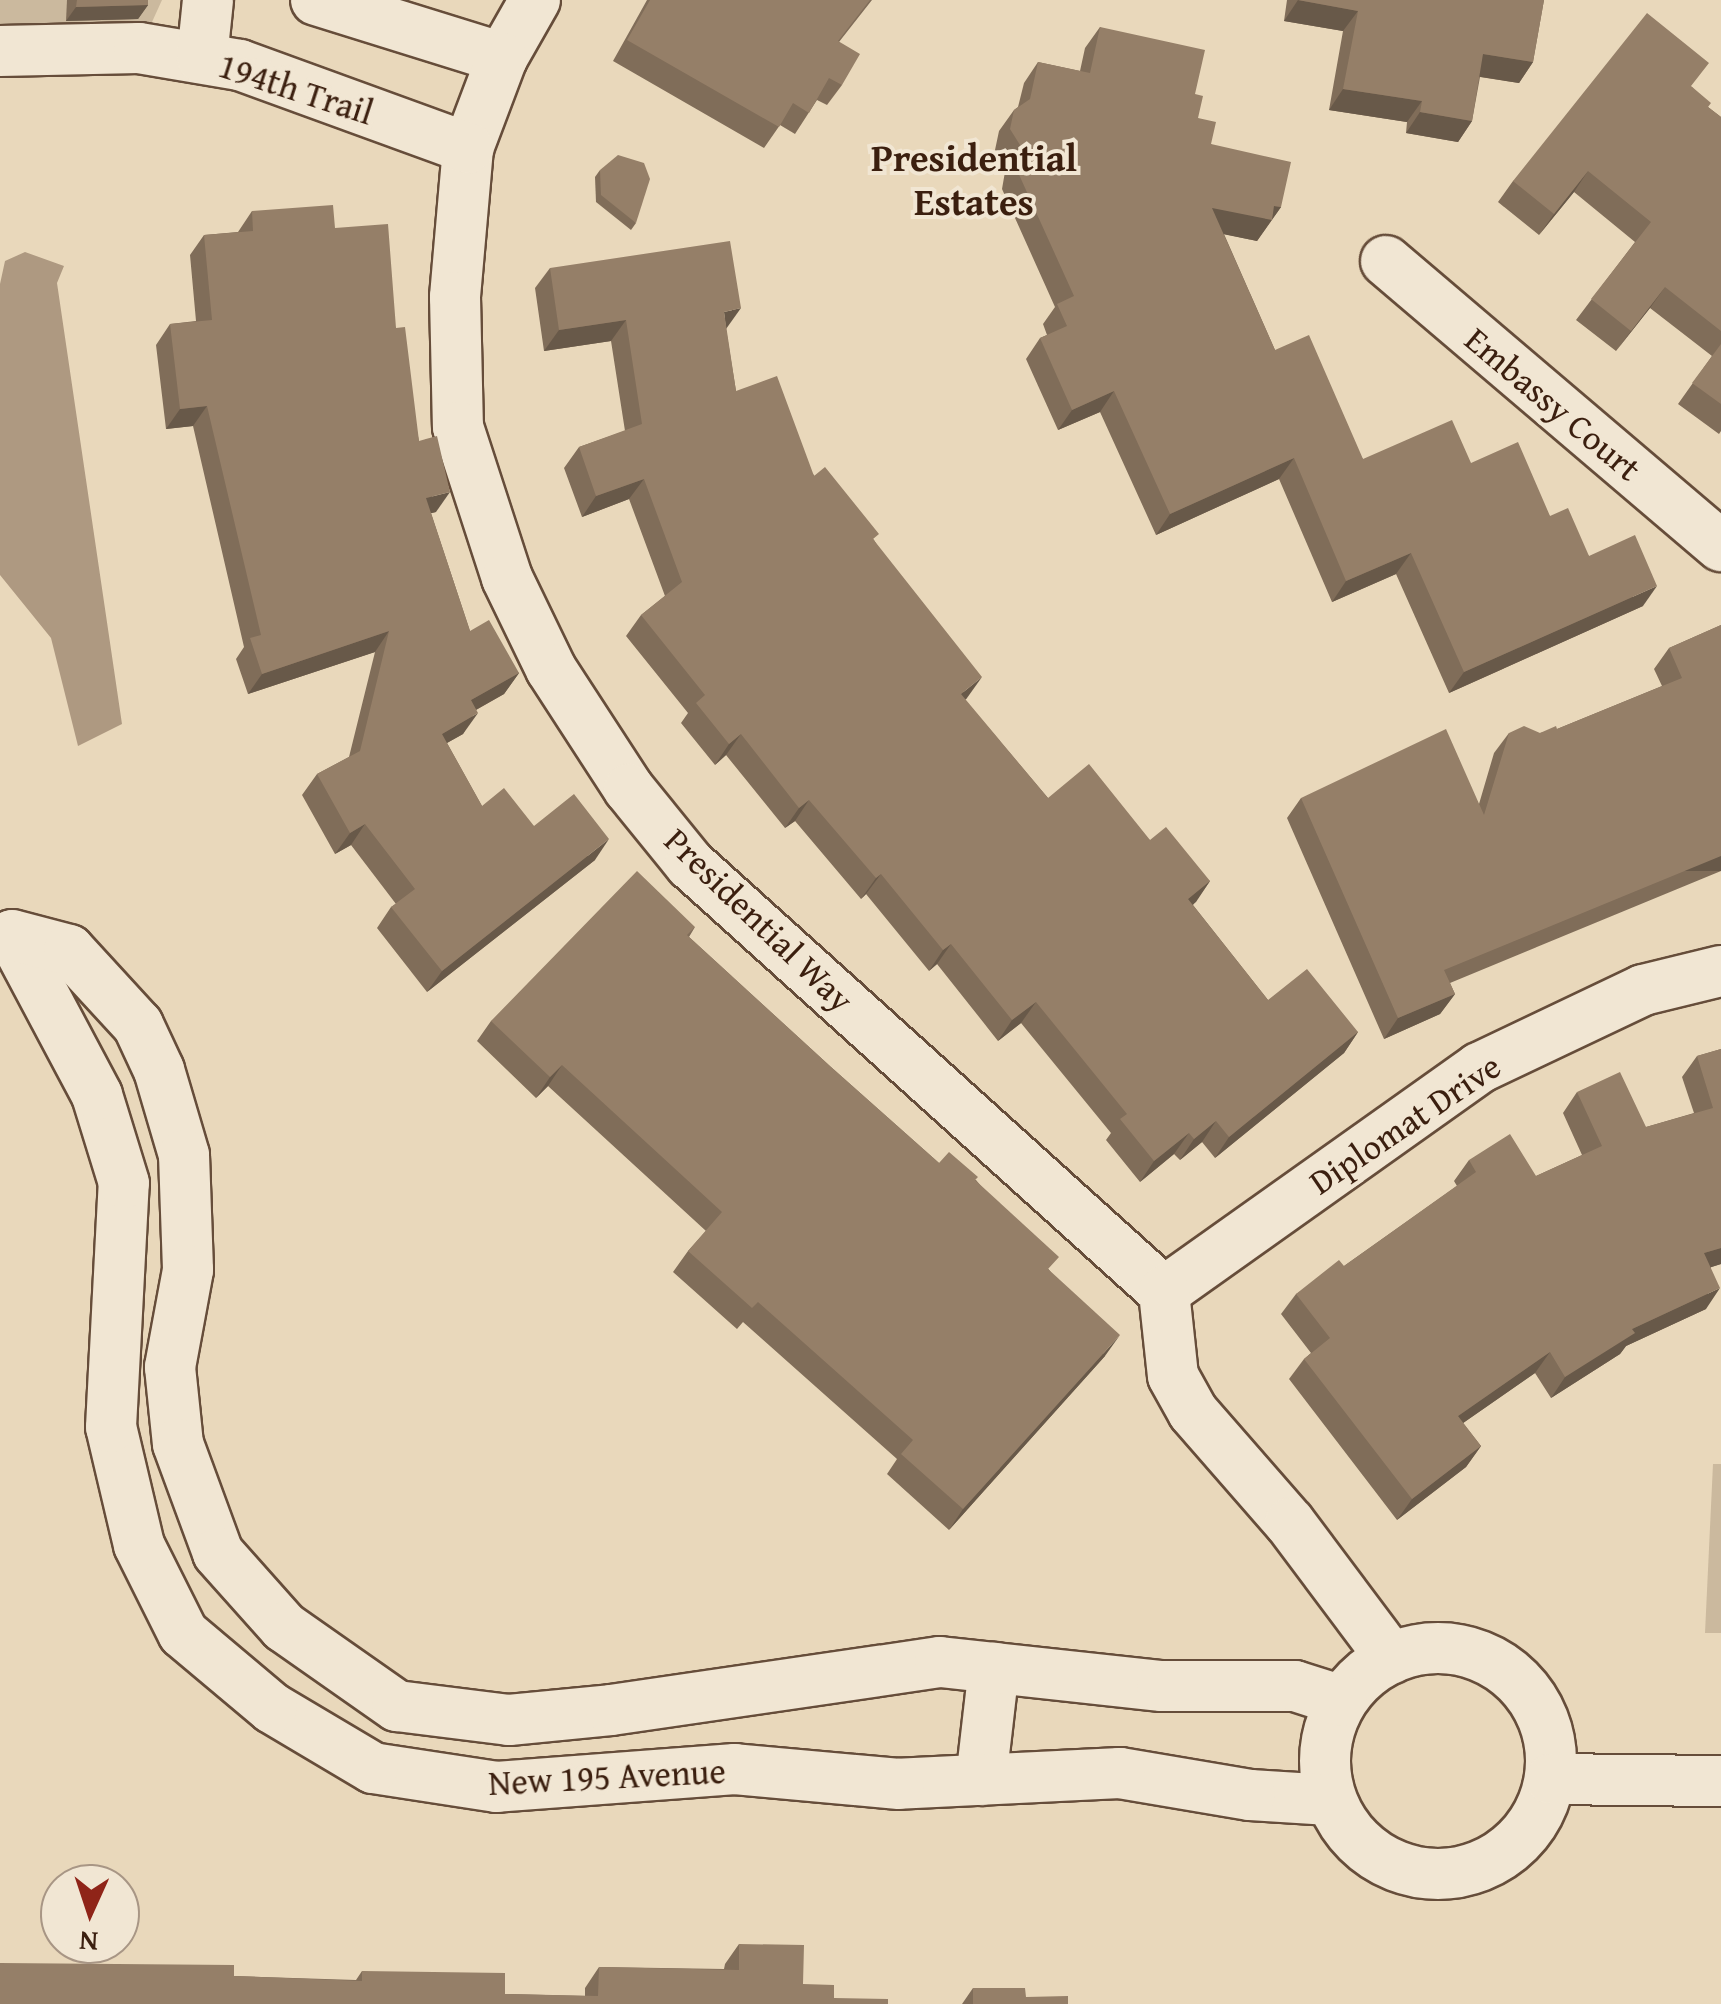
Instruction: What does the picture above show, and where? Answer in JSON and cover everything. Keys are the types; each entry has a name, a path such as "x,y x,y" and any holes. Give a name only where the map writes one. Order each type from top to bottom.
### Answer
{"street":[{"path":"202,58 208,0"},
{"path":"316,0 502,58"},
{"name":"Presidential Way","path":"535,0 502,58 468,148 455,297 458,428 506,578 551,669 629,789 690,864 1164,1292"},
{"name":"194th Trail","path":"0,51 139,48 240,65 468,148"},
{"name":"Embassy Court","path":"1386,261 1721,546"},
{"name":"New 195 Avenue","path":"6,933 69,950 138,1025 159,1070 184,1155 188,1270 170,1367 178,1444 218,1553 284,1627 397,1706 509,1720 611,1710 940,1662 1162,1686 1295,1686 1342,1702"},
{"name":"New 195 Avenue","path":"6,933 97,1095 124,1183 111,1428 140,1545 183,1633 272,1708 373,1768 497,1788 735,1769 899,1784 1120,1773 1250,1795 1330,1800"},
{"name":"Diplomat Drive","path":"1164,1292 1479,1068 1644,990 1721,971"},
{"path":"1164,1292 1172,1376 1193,1412 1290,1523 1391,1658"},
{"path":"1449,1648 1486,1658 1516,1678 1539,1707 1550,1742 1550,1779 1539,1814 1517,1842 1487,1864 1451,1874 1414,1872 1378,1858 1350,1833 1330,1800 1324,1762 1329,1724 1342,1702 1376,1665 1391,1658 1411,1650 1449,1648"},
{"path":"981,1780 994,1668"},
{"path":"1550,1779 1721,1781"}],"shaded area":[{"path":"0,0 162,0 152,22 136,25 0,26"},
{"path":"25,252 64,266 57,283 122,724 78,746 51,638 0,575 0,284 5,261"},
{"path":"1713,1464 1721,1464 1721,1633 1705,1633"}],"building":[{"path":"77,0 148,0 148,5 76,7"},
{"path":"650,0 870,0 838,41 860,54 842,85 829,78 809,113 793,103 779,127 627,40"},
{"path":"1298,0 1544,0 1533,62 1483,54 1472,121 1420,112 1422,101 1343,89 1358,11"},
{"path":"1647,13 1709,63 1691,86 1721,117 1721,331 1665,287 1631,331 1591,299 1651,222 1588,171 1554,214 1513,181"},
{"path":"1100,27 1205,50 1195,94 1203,96 1198,118 1216,122 1211,144 1291,162 1281,207 1274,206 1272,220 1212,208 1275,350 1309,335 1363,459 1452,420 1471,463 1518,442 1550,516 1568,508 1589,556 1635,535 1657,586 1464,672 1411,553 1346,581 1294,458 1170,514 1114,391 1072,410 1040,338 1067,326 1057,304 1074,296 1016,168 1020,145 1010,129 1014,110 1030,99 1038,62 1090,73"},
{"path":"618,155 644,163 650,179 636,223 601,195 600,170"},
{"path":"333,205 335,228 388,224 396,328 405,327 419,441 437,436 450,492 426,498 470,631 489,620 519,673 471,700 478,713 442,734 482,806 504,788 534,826 574,794 609,839 442,971 391,907 415,889 365,824 350,833 317,774 360,751 389,631 262,674 250,638 261,635 207,406 180,409 170,324 212,320 204,235 253,231 252,211"},
{"path":"730,241 741,308 724,312 736,391 777,376 814,476 825,467 879,534 873,539 982,677 961,694 1048,798 1089,764 1150,840 1166,827 1210,881 1188,899 1268,1000 1307,969 1358,1032 1229,1137 1216,1121 1194,1139 1189,1133 1154,1161 1120,1119 1127,1114 1036,1002 1012,1020 951,944 943,950 881,874 876,878 809,800 799,808 741,734 729,744 696,703 705,695 641,615 682,582 644,479 596,496 579,447 642,424 626,320 559,330 550,268"},
{"path":"1721,344 1721,404 1692,383"},
{"path":"1721,625 1721,856 1444,970 1455,994 1398,1018 1301,798 1446,729 1484,815 1509,733 1524,726 1540,733 1556,726 1557,729 1682,678 1669,648"},
{"path":"637,871 695,927 687,935 831,1067 939,1163 949,1152 978,1177 975,1180 1059,1257 1048,1269 1120,1335 963,1509 901,1454 913,1440 758,1302 752,1308 688,1251 722,1212 562,1065 550,1077 491,1021"},
{"path":"1721,1049 1721,1248 1704,1253 1720,1288 1632,1329 1635,1333 1565,1377 1550,1352 1458,1416 1481,1446 1412,1499 1304,1359 1330,1338 1296,1294 1339,1260 1344,1266 1476,1172 1469,1160 1510,1134 1536,1176 1602,1146 1577,1092 1620,1072 1646,1127 1713,1108 1697,1056"},
{"path":"739,1944 804,1945 803,1984 834,1985 834,1998 888,1999 888,2004 0,2004 0,1963 234,1965 234,1976 362,1981 362,1971 505,1973 505,1994 598,1996 599,1967 739,1970"},
{"path":"973,1988 1025,1988 1026,1997 1068,1996 1068,2004 973,2004"}],"district":[{"name":"Presidential Estates","path":"974,180"}]}
